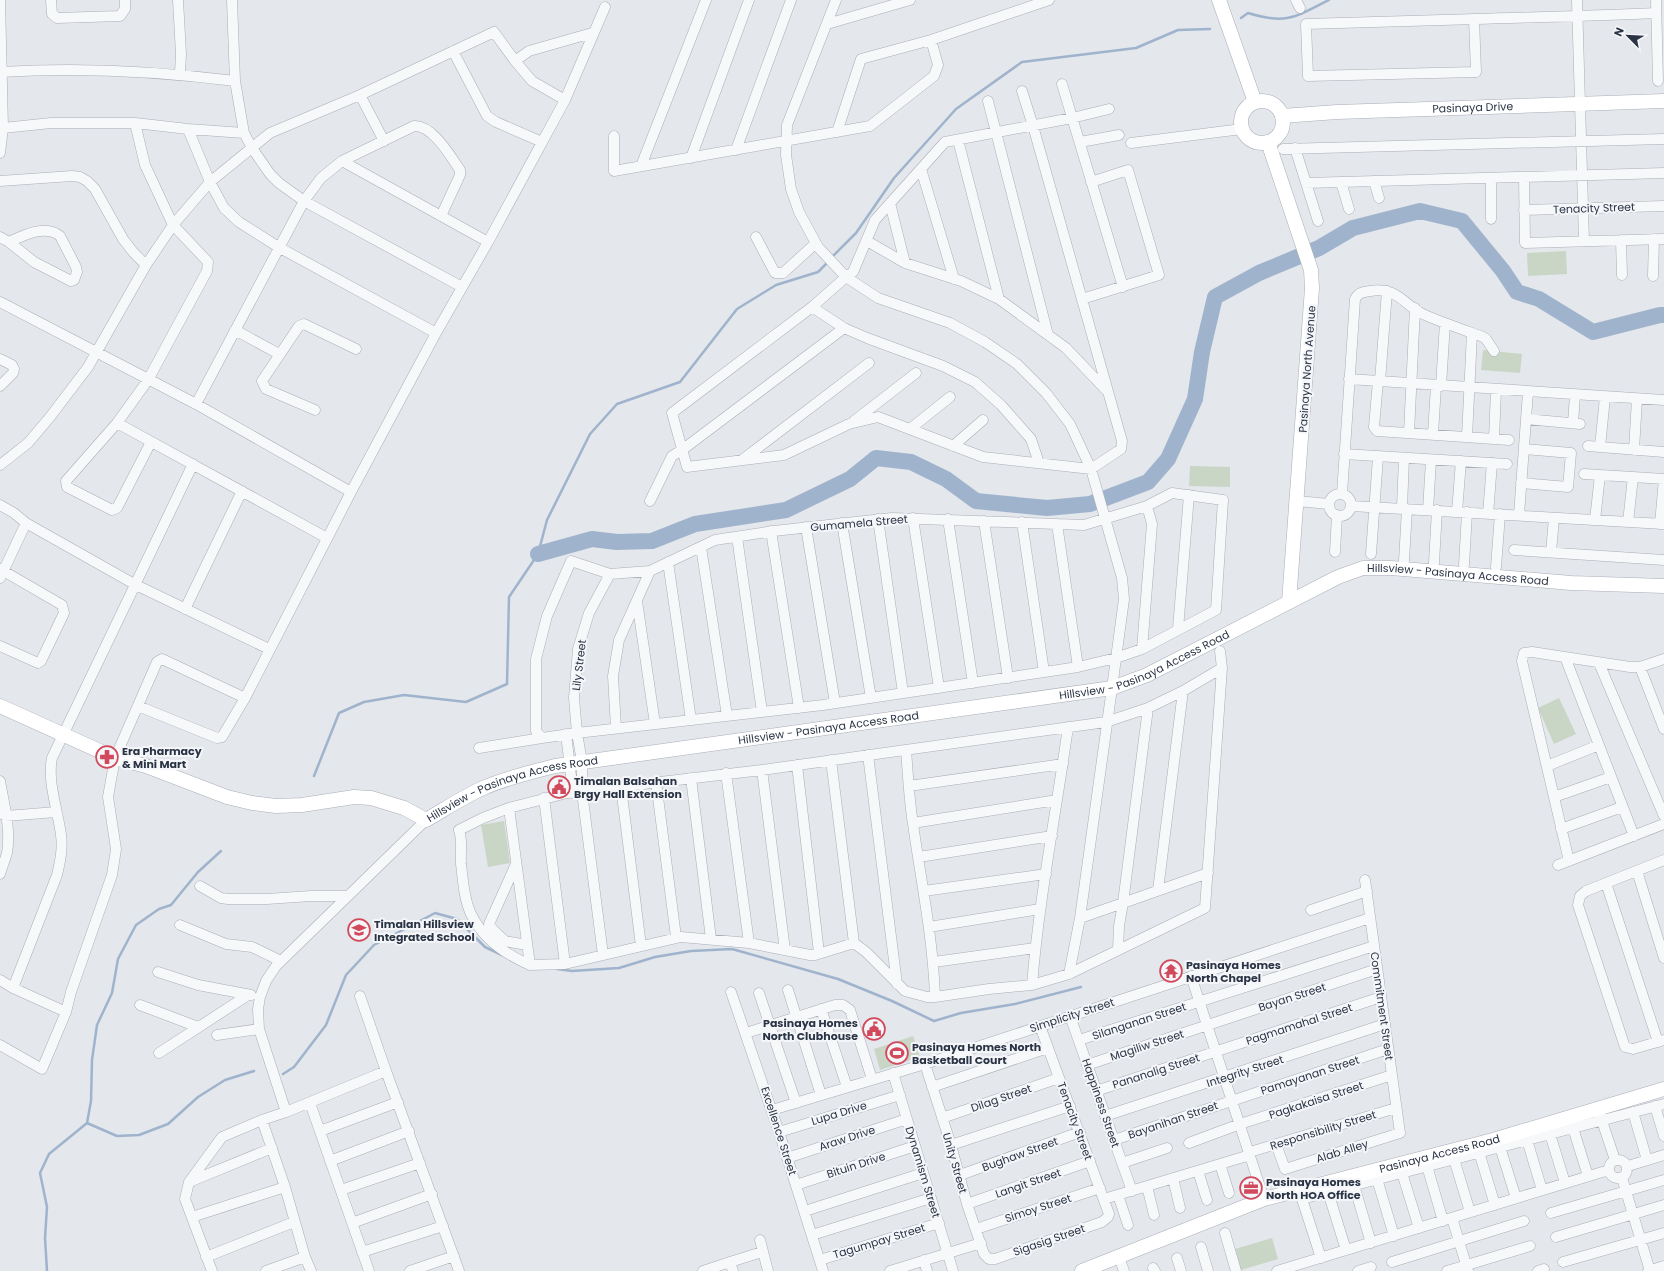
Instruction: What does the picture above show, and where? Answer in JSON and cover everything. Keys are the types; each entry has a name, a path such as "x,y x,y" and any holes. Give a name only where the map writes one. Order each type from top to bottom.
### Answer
{"street":[{"path":"0,0 3,128 0,153"},
{"path":"51,0 52,14 57,18 120,16 125,9 125,0"},
{"path":"178,0 181,54 180,74"},
{"path":"232,0 235,80 244,133 252,148 270,174 279,183 304,201 462,287"},
{"path":"641,166 706,0"},
{"path":"691,158 749,0"},
{"path":"736,150 791,0"},
{"path":"836,0 787,125 786,155 791,188 799,212 817,245 846,277 878,298 950,323 985,342 1017,364 1046,392 1070,424 1092,470 1122,578 1124,599 1080,918 1069,974"},
{"path":"827,24 910,0"},
{"path":"837,132 861,59 931,40 1048,0"},
{"path":"1219,0 1255,102"},
{"path":"1576,0 1584,241"},
{"path":"1656,0 1658,82"},
{"path":"138,706 219,738 222,737 245,698 351,492 436,333 488,242 565,100 592,33 605,7"},
{"path":"1474,19 1476,72 1308,76 1306,24 1656,13"},
{"path":"0,465 28,443 55,410 96,353 146,265 173,225 210,182 270,133 360,95 494,32 532,81 565,100"},
{"path":"515,61 529,51 592,33"},
{"path":"614,136 614,171 786,142 870,126 934,76 938,65 931,40"},
{"path":"453,51 487,116 496,122 542,142"},
{"path":"1,72 83,69 180,74 235,80"},
{"path":"1062,84 1123,287"},
{"path":"849,424 878,417 983,457 1092,470 1121,449 1122,442 1022,91"},
{"path":"360,95 384,141"},
{"path":"1260,100 1272,103 1280,111 1282,116 1282,127 1280,132 1268,142 1263,143 1252,141 1244,134 1242,129 1242,112 1250,104 1260,100"},
{"path":"988,101 1048,335"},
{"name":"Pasinaya Drive","path":"1282,116 1337,112 1664,101"},
{"path":"916,373 849,424 784,455 687,467 672,413 812,307 846,277 854,272 875,220 945,142 1072,118 1109,109"},
{"path":"3,128 51,123 134,123 244,133"},
{"path":"134,123 145,165 173,225 208,262 208,266 207,271 148,380 117,423 66,481 67,487 112,510 117,508 151,442"},
{"path":"196,404 234,330 280,248 304,201 321,178 342,161 418,125 440,141 460,170 460,175 441,216"},
{"path":"188,129 210,182 228,213 245,226 280,248 436,333"},
{"path":"1131,143 1242,129"},
{"path":"1080,142 1119,135"},
{"path":"1283,149 1664,139"},
{"path":"958,140 999,299"},
{"name":"Pasinaya North Avenue","path":"1268,142 1311,270 1312,307 1289,602"},
{"path":"1295,148 1318,220"},
{"path":"342,161 488,242"},
{"path":"921,169 954,278"},
{"path":"1082,300 1159,275 1128,170 1091,182"},
{"path":"1306,183 1664,173"},
{"path":"0,181 72,176 80,177 87,181 95,189 128,246 146,265"},
{"path":"1524,177 1525,243 1664,239"},
{"path":"1491,178 1491,219"},
{"path":"1374,181 1379,198"},
{"path":"1341,182 1350,209"},
{"path":"890,203 906,263"},
{"name":"Tenacity Street","path":"1524,210 1664,206"},
{"path":"47,230 57,233 76,267 77,272 74,280 71,281 34,262 4,239 47,230"},
{"path":"756,237 775,272 783,273 817,245"},
{"path":"1653,276 1654,239"},
{"path":"1621,240 1622,275"},
{"path":"867,241 906,263 954,278 999,299 1040,327 1066,348 1108,392"},
{"path":"1342,494 1355,299 1360,292 1378,289 1401,297 1425,315 1486,339 1494,351"},
{"path":"1387,291 1375,430 1509,440"},
{"path":"0,302 196,404 351,492"},
{"path":"812,307 844,328 944,366 975,382 1001,405 1031,439 1039,464"},
{"path":"1409,433 1414,308"},
{"path":"1433,434 1445,323"},
{"path":"314,410 266,389 263,385 262,381 279,354 299,326 304,324 356,350"},
{"path":"650,501 672,456 844,328"},
{"path":"234,330 279,354"},
{"path":"1466,436 1472,333"},
{"path":"0,359 12,365 14,369 0,386"},
{"path":"740,461 869,363"},
{"path":"1349,379 1664,400"},
{"path":"1494,439 1496,390"},
{"path":"1519,516 1528,392"},
{"path":"1526,419 1577,424 1575,395"},
{"path":"910,429 950,397"},
{"path":"1600,447 1605,397"},
{"path":"1634,450 1637,399"},
{"path":"953,446 983,420"},
{"path":"117,423 327,538"},
{"path":"1588,446 1664,452"},
{"path":"1521,483 1568,487 1571,453 1524,449"},
{"path":"1344,454 1507,464"},
{"path":"1371,554 1378,457"},
{"path":"1404,458 1404,561"},
{"path":"1431,460 1434,563"},
{"path":"1461,461 1464,565"},
{"path":"1488,514 1492,463"},
{"path":"13,988 58,869 61,857 61,845 51,765 52,758 64,736 193,464"},
{"path":"1351,506 1662,524 1664,479 1584,474"},
{"path":"1595,520 1600,475"},
{"path":"1628,522 1633,477"},
{"path":"186,609 242,491"},
{"name":"Gumamela Street","path":"542,738 536,731 536,659 546,616 571,561 610,574 650,571 715,540 771,531 878,519 913,518 1084,525 1105,513 1147,506 1172,493 1223,500 1216,610 1178,629"},
{"path":"1342,494 1350,500 1351,506 1350,510 1344,515 1337,515 1331,511 1329,504 1335,495 1342,494"},
{"path":"479,748 566,734 835,704 1078,667 1116,658 1142,648 1178,629 1190,496"},
{"path":"1297,501 1329,504"},
{"path":"0,505 14,513 26,523 136,585 269,649"},
{"path":"1142,648 1152,524 1147,506"},
{"path":"1496,567 1500,514"},
{"path":"1335,552 1337,515"},
{"path":"913,518 939,688"},
{"path":"1551,552 1554,518"},
{"path":"878,519 903,693"},
{"path":"948,519 972,683"},
{"path":"984,520 1008,678"},
{"path":"1022,522 1044,672"},
{"path":"0,646 38,663 41,661 64,613 62,605 1,573 26,523"},
{"path":"842,523 871,698"},
{"path":"1057,524 1078,667"},
{"path":"806,527 835,704"},
{"path":"771,531 798,708"},
{"path":"737,537 762,712"},
{"path":"701,547 726,716"},
{"path":"1514,550 1664,560"},
{"path":"668,562 691,720"},
{"name":"Hillsview - Pasinaya Access Road","path":"0,706 115,758 146,766 227,797 252,803 276,806 302,805 354,796 371,798 394,804 426,820 452,803 484,787 536,770 576,763 1112,688 1147,675 1234,632 1338,577 1357,569 1367,567 1571,583 1664,586"},
{"path":"616,728 612,676 619,640 650,571"},
{"name":"Lily Street","path":"576,763 577,733 574,698 578,649 589,612 610,574"},
{"path":"637,600 655,724"},
{"path":"1220,651 1222,668 1205,908 1069,974 1032,986 989,989 927,997 905,991 866,952 854,944 810,955 749,944 711,939 676,937 565,964 530,965 512,956 492,942 479,927 471,914 462,873 461,840 459,830 483,818 509,808 544,798 577,792 726,773 762,770 1106,722 1148,708 1183,691 1222,668"},
{"path":"1569,861 1522,657 1524,653 1532,652 1600,663 1640,667 1664,659"},
{"path":"1566,657 1634,836"},
{"path":"0,1045 42,1069 66,1012 112,875 116,849 108,797 115,758 157,662 162,659 245,698"},
{"path":"1600,663 1664,816"},
{"path":"1640,667 1664,729"},
{"path":"1158,890 1183,691"},
{"path":"1118,950 1119,926 1124,902 1148,708"},
{"path":"1032,986 1040,909 1068,727"},
{"path":"566,734 576,763 577,792 603,955"},
{"path":"1547,766 1599,745"},
{"path":"906,750 912,823 930,927 934,962 935,997"},
{"path":"868,755 897,984"},
{"path":"831,760 854,944"},
{"path":"909,786 1063,764"},
{"path":"797,765 819,953"},
{"path":"762,770 786,950"},
{"path":"726,773 749,944"},
{"path":"1554,797 1611,777"},
{"path":"691,778 711,939"},
{"path":"0,781 6,854 0,874"},
{"path":"656,782 676,937"},
{"path":"621,787 641,946"},
{"path":"544,798 565,964"},
{"path":"912,823 1057,800"},
{"path":"1561,829 1622,807"},
{"path":"509,808 530,965"},
{"path":"3,815 56,812"},
{"path":"286,1112 259,1029 258,1009 260,998 270,973 426,820"},
{"path":"1558,865 1664,824"},
{"path":"919,857 1052,836"},
{"path":"1606,883 1661,1041 1633,1049 1627,1048 1623,1044 1578,905 1578,901 1582,893 1606,883 1664,860"},
{"path":"516,863 489,924 490,927 506,941 527,945"},
{"path":"1637,871 1664,958"},
{"path":"1080,918 1208,873"},
{"path":"924,890 1046,874"},
{"name":"Commitment Street","path":"1365,880 1400,1133"},
{"path":"200,886 221,898 228,899 348,896"},
{"path":"1311,910 1367,891"},
{"path":"930,927 1040,909"},
{"name":"Simplicity Street","path":"772,1110 925,1064 1370,918"},
{"path":"180,925 226,944 252,947 281,961"},
{"name":"Silanganan Street","path":"1079,1040 1374,946"},
{"path":"934,962 1035,948"},
{"name":"Bayan Street","path":"1207,1025 1377,969"},
{"path":"158,972 198,985 260,998"},
{"path":"1191,976 1264,1199"},
{"path":"0,980 13,988 66,1012"},
{"path":"788,990 821,1095"},
{"name":"Excellence Street","path":"731,992 788,1158 823,1271"},
{"path":"759,993 796,1102"},
{"path":"159,1053 248,995"},
{"path":"360,996 459,1271"},
{"name":"Pagmamahal Street","path":"1216,1051 1381,997"},
{"path":"746,1033 835,1004 843,1005 850,1010 872,1079"},
{"path":"140,1005 198,1027"},
{"path":"821,1009 847,1087"},
{"name":"Happiness Street","path":"1070,1016 1132,1191"},
{"name":"Integrity Street","path":"1106,1116 1385,1024"},
{"name":"Magiliw Street","path":"1087,1065 1207,1025"},
{"name":"Tenacity Street","path":"1040,1026 1109,1210 1108,1217"},
{"path":"217,1035 259,1029"},
{"path":"932,1087 1048,1048"},
{"name":"Pamayanan Street","path":"1232,1100 1388,1049"},
{"name":"Pananalig Street","path":"1096,1091 1216,1051"},
{"name":"Unity Street","path":"925,1064 951,1145 967,1204 984,1254 989,1258"},
{"path":"212,1271 185,1199 189,1182 222,1137 262,1120 310,1104 386,1071"},
{"name":"Dynamism Street","path":"893,1073 953,1271"},
{"name":"Pagkakaisa Street","path":"1189,1143 1240,1124 1392,1075"},
{"name":"Dilag Street","path":"942,1118 1059,1078"},
{"name":"Pasinaya Access Road","path":"1082,1271 1264,1199 1493,1140 1600,1115 1664,1088"},
{"name":"Lupa Drive","path":"779,1132 900,1095"},
{"name":"Bayanihan Street","path":"1114,1140 1232,1100"},
{"path":"320,1131 398,1102"},
{"path":"310,1104 369,1271"},
{"path":"1321,1258 1302,1199 1573,1128 1600,1115 1633,1112 1660,1105 1664,1136"},
{"path":"951,1145 1070,1106"},
{"name":"Responsibility Street","path":"1104,1199 1220,1164 1276,1144 1396,1108"},
{"path":"1633,1112 1647,1160"},
{"path":"1600,1115 1615,1160"},
{"name":"Araw Drive","path":"788,1158 907,1119"},
{"path":"262,1120 285,1187 305,1257 311,1271"},
{"path":"1573,1128 1588,1176"},
{"path":"330,1161 409,1131"},
{"name":"Bughaw Street","path":"960,1175 1080,1132"},
{"name":"Alab Alley","path":"1276,1144 1285,1169 1400,1133"},
{"path":"1550,1134 1565,1183"},
{"path":"1527,1140 1542,1190"},
{"name":"Bituin Drive","path":"796,1185 915,1146"},
{"path":"1500,1147 1516,1198"},
{"path":"189,1182 272,1148"},
{"path":"1122,1163 1167,1148"},
{"path":"1479,1152 1495,1205"},
{"path":"1628,1166 1664,1155"},
{"path":"1454,1159 1470,1212"},
{"path":"1622,1178 1613,1177 1609,1170 1611,1163 1615,1160 1621,1160 1628,1166"},
{"name":"Langit Street","path":"967,1204 1090,1161"},
{"path":"340,1190 420,1163"},
{"path":"1220,1164 1229,1192"},
{"path":"1426,1166 1448,1219 1459,1241 1467,1268"},
{"path":"1622,1178 1627,1173 1628,1166"},
{"path":"1277,1271 1300,1268 1321,1258 1346,1250 1609,1170"},
{"path":"1198,1171 1207,1200"},
{"path":"805,1211 923,1173"},
{"path":"1402,1173 1419,1228"},
{"path":"1172,1178 1180,1208"},
{"path":"1622,1178 1649,1271 1664,1266"},
{"path":"1377,1179 1394,1236"},
{"path":"1551,1213 1664,1180"},
{"path":"1354,1185 1372,1243"},
{"path":"1147,1186 1154,1215"},
{"path":"192,1217 285,1187"},
{"name":"Simoy Street","path":"976,1229 1100,1188"},
{"path":"1328,1192 1346,1250"},
{"path":"352,1222 432,1194"},
{"path":"1118,1195 1128,1225"},
{"path":"812,1235 931,1198"},
{"path":"1556,1237 1664,1205"},
{"name":"Sigasig Street","path":"989,1258 995,1259 1081,1229 1105,1220 1108,1217"},
{"path":"1392,1262 1524,1221"},
{"path":"206,1256 294,1222"},
{"name":"Tagumpay Street","path":"820,1260 939,1223"},
{"path":"362,1252 443,1226"},
{"path":"1225,1232 1236,1271"},
{"path":"1563,1262 1664,1232"},
{"path":"760,1240 768,1271"},
{"path":"890,1271 902,1269 924,1260 981,1243"},
{"path":"1447,1271 1467,1268 1530,1246"},
{"path":"1201,1247 1208,1271"},
{"path":"703,1271 732,1267 762,1252"},
{"path":"410,1271 454,1256"},
{"path":"266,1271 305,1257"},
{"path":"1119,1257 1124,1271"},
{"path":"1177,1258 1182,1271"},
{"path":"924,1260 927,1271"},
{"path":"1358,1271 1370,1267"}],"green space":[{"path":"1566,251 1567,274 1528,276 1527,253"},
{"path":"1483,350 1522,354 1520,373 1481,370"},
{"path":"1190,466 1230,467 1230,487 1189,486"},
{"path":"1559,698 1576,734 1554,744 1538,708"},
{"path":"504,821 510,863 488,867 481,825"},
{"name":"Pasinaya Homes North Basketball Court","path":"913,1036 920,1057 880,1070 874,1049"},
{"path":"1272,1238 1278,1259 1241,1270 1235,1249"}],"waterway":[{"path":"1241,18 1248,13 1261,17 1282,19 1299,15 1329,0"},
{"path":"832,257 856,233 894,178 956,109 1022,62 1136,48 1178,30 1210,29"},
{"path":"538,554 592,539 617,542 652,541 695,524 786,510 850,479 876,458 911,462 946,479 976,501 1047,508 1090,504 1148,482 1168,459 1195,399 1202,352 1215,297 1259,273 1319,248 1353,228 1420,211 1462,221 1503,271 1517,292 1539,299 1593,332 1664,315"},
{"path":"314,776 339,713 364,702 404,695 466,702 507,684 509,597 538,554 547,520 590,434 617,404 680,382 737,309 776,285 818,272 829,261"},
{"path":"47,1271 45,1238 47,1207 40,1173 49,1154 87,1123 91,1101 92,1060 97,1025 112,993 118,959 136,925 159,909 171,905 198,872 221,851"},
{"path":"283,1074 294,1067 326,1025 346,975 374,945 435,913 457,919 485,947 502,955"},
{"path":"557,969 572,971 619,968 655,957 691,951 732,949 838,979 892,1001 934,1021 961,1013 1015,1004 1081,987"},
{"path":"87,1123 117,1136 139,1135 168,1124 198,1097 225,1080 254,1071"}],"place":[{"name":"Era Pharmacy & Mini Mart","path":"107,757"},
{"name":"Timalan Balsahan Brgy Hall Extension","path":"559,787"},
{"name":"Timalan Hillsview Integrated School","path":"359,930"},
{"name":"Pasinaya Homes North Chapel","path":"1171,971"},
{"name":"Pasinaya Homes North Clubhouse","path":"874,1029"},
{"name":"Pasinaya Homes North Basketball Court","path":"897,1053"},
{"name":"Pasinaya Homes North HOA Office","path":"1251,1188"}]}
